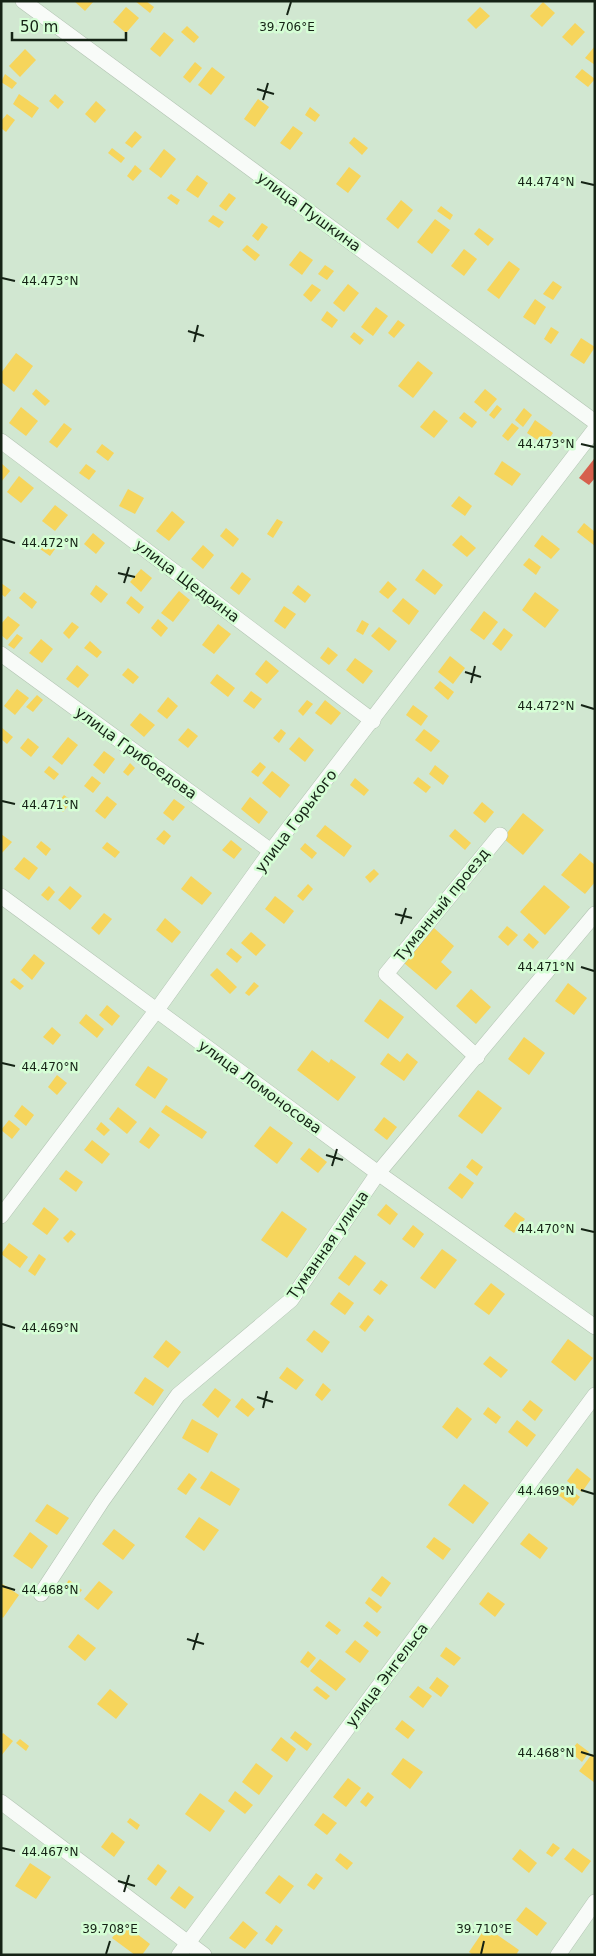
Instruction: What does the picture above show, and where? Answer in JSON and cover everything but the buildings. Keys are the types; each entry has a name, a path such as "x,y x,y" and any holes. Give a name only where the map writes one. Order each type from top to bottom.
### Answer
{"street":[{"name":"улица Пушкина","path":"23,1 595,422"},
{"name":"улица Горького","path":"1,1216 156,1011 271,852 595,429"},
{"name":"улица Щедрина","path":"1,441 373,721"},
{"name":"улица Грибоедова","path":"1,654 271,852"},
{"name":"Туманный проезд","path":"477,1057 386,974 500,835"},
{"name":"улица Ломоносова","path":"1,896 378,1173 595,1326"},
{"name":"Туманная улица","path":"41,1594 102,1501 178,1395 291,1300 378,1173 595,914"},
{"name":"улица Энгельса","path":"183,1948 595,1395"},
{"path":"1,1802 183,1948 204,1955"},
{"path":"558,1955 595,1902"}]}
